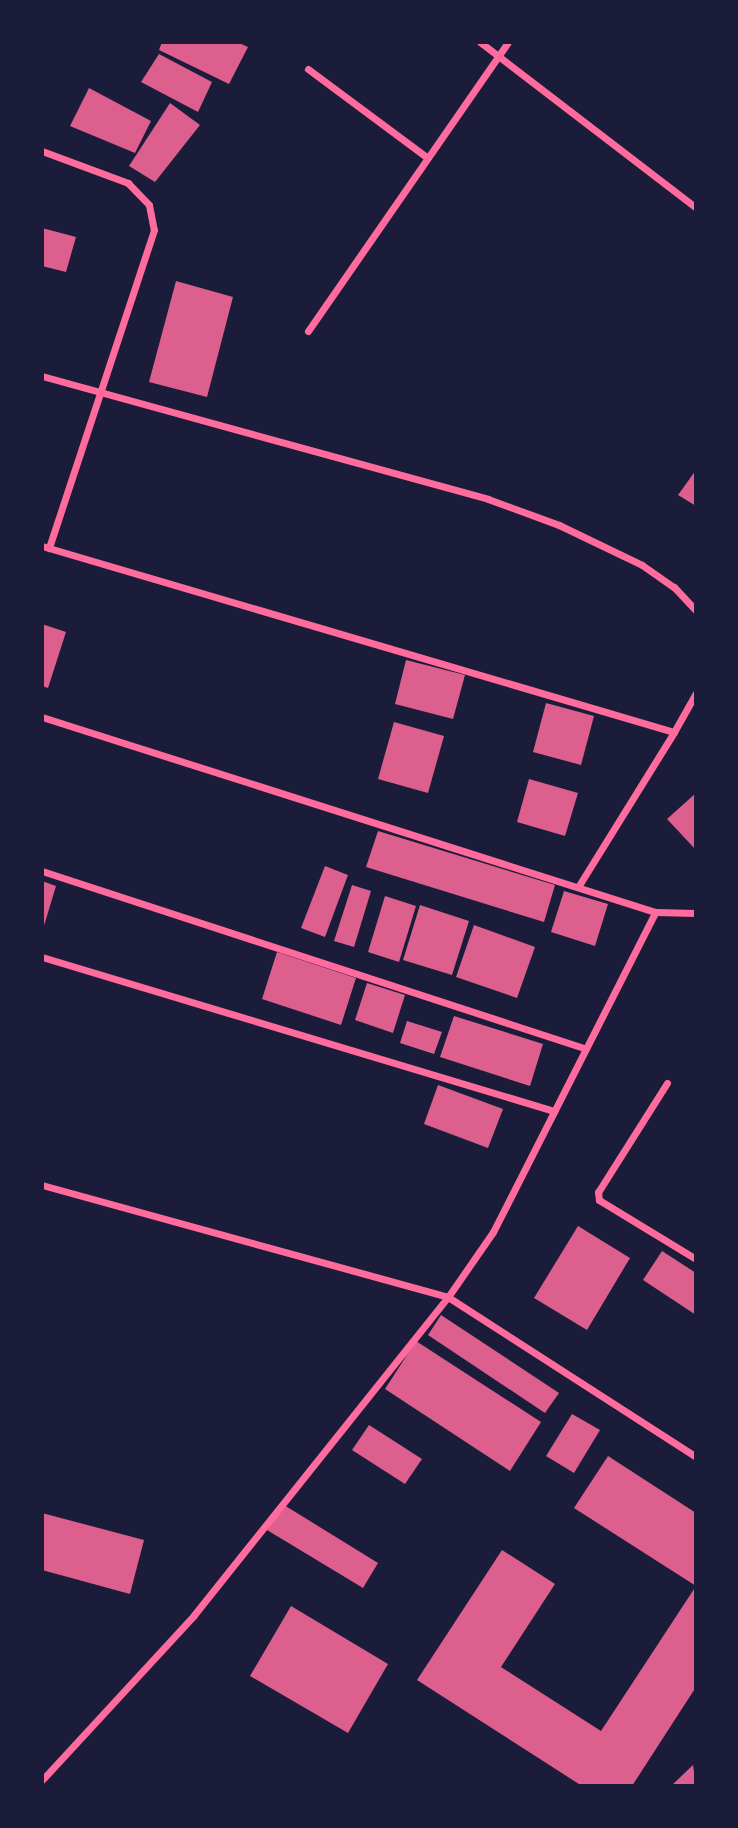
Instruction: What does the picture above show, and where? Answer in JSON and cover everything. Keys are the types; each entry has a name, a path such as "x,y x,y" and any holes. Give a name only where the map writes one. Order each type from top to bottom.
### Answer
{"street":[{"path":"480,42 696,208"},
{"path":"308,331 508,42"},
{"path":"308,69 428,158"},
{"path":"42,151 128,183 149,205 154,230 46,547 674,732"},
{"path":"42,376 488,499 559,526 642,565 674,587 696,611"},
{"path":"578,887 696,693"},
{"path":"42,717 656,912 696,912"},
{"path":"42,871 583,1048"},
{"path":"42,1780 194,1615 448,1297 493,1232 583,1048 656,912"},
{"path":"42,957 554,1111"},
{"path":"667,1083 598,1192 600,1200 696,1259"},
{"path":"42,1185 448,1297 696,1457"}],"building":[{"path":"162,42 237,42 248,47 229,84 159,50"},
{"path":"159,54 212,82 198,112 141,82"},
{"path":"89,88 151,121 135,153 70,126"},
{"path":"170,103 200,125 155,182 129,166"},
{"path":"42,228 76,237 66,272 42,266"},
{"path":"176,281 233,297 207,397 149,382"},
{"path":"696,470 696,506 678,495"},
{"path":"42,624 66,632 48,688 42,686"},
{"path":"406,660 465,675 453,719 395,704"},
{"path":"546,703 594,716 581,765 533,752"},
{"path":"394,722 444,736 428,793 378,779"},
{"path":"529,779 578,793 565,836 517,822"},
{"path":"696,793 696,850 667,819"},
{"path":"378,831 555,885 544,922 366,867"},
{"path":"325,866 348,875 325,937 301,928"},
{"path":"42,881 56,886 43,929 42,929"},
{"path":"352,885 371,891 354,947 334,941"},
{"path":"564,891 608,904 595,946 551,932"},
{"path":"385,896 416,906 399,962 368,952"},
{"path":"420,905 469,921 452,975 403,960"},
{"path":"474,925 535,947 517,998 456,977"},
{"path":"277,952 356,978 341,1025 262,999"},
{"path":"367,983 405,995 393,1033 355,1020"},
{"path":"454,1016 543,1044 530,1086 440,1057"},
{"path":"407,1021 442,1032 434,1054 400,1043"},
{"path":"438,1085 503,1109 488,1148 424,1124"},
{"path":"578,1226 630,1258 587,1330 534,1298"},
{"path":"662,1251 696,1273 696,1315 643,1280"},
{"path":"441,1315 559,1393 545,1413 428,1335"},
{"path":"416,1341 541,1422 510,1471 385,1389"},
{"path":"572,1414 600,1430 574,1473 546,1456"},
{"path":"369,1425 422,1459 405,1484 352,1450"},
{"path":"608,1456 696,1513 696,1586 574,1508"},
{"path":"284,1505 378,1563 363,1588 267,1530"},
{"path":"42,1513 144,1540 130,1594 42,1570"},
{"path":"502,1550 555,1584 501,1667 601,1731 696,1586 696,1687 632,1786 582,1786 417,1680"},
{"path":"291,1606 388,1664 348,1733 250,1676"},
{"path":"693,1765 696,1786 671,1786"}]}
